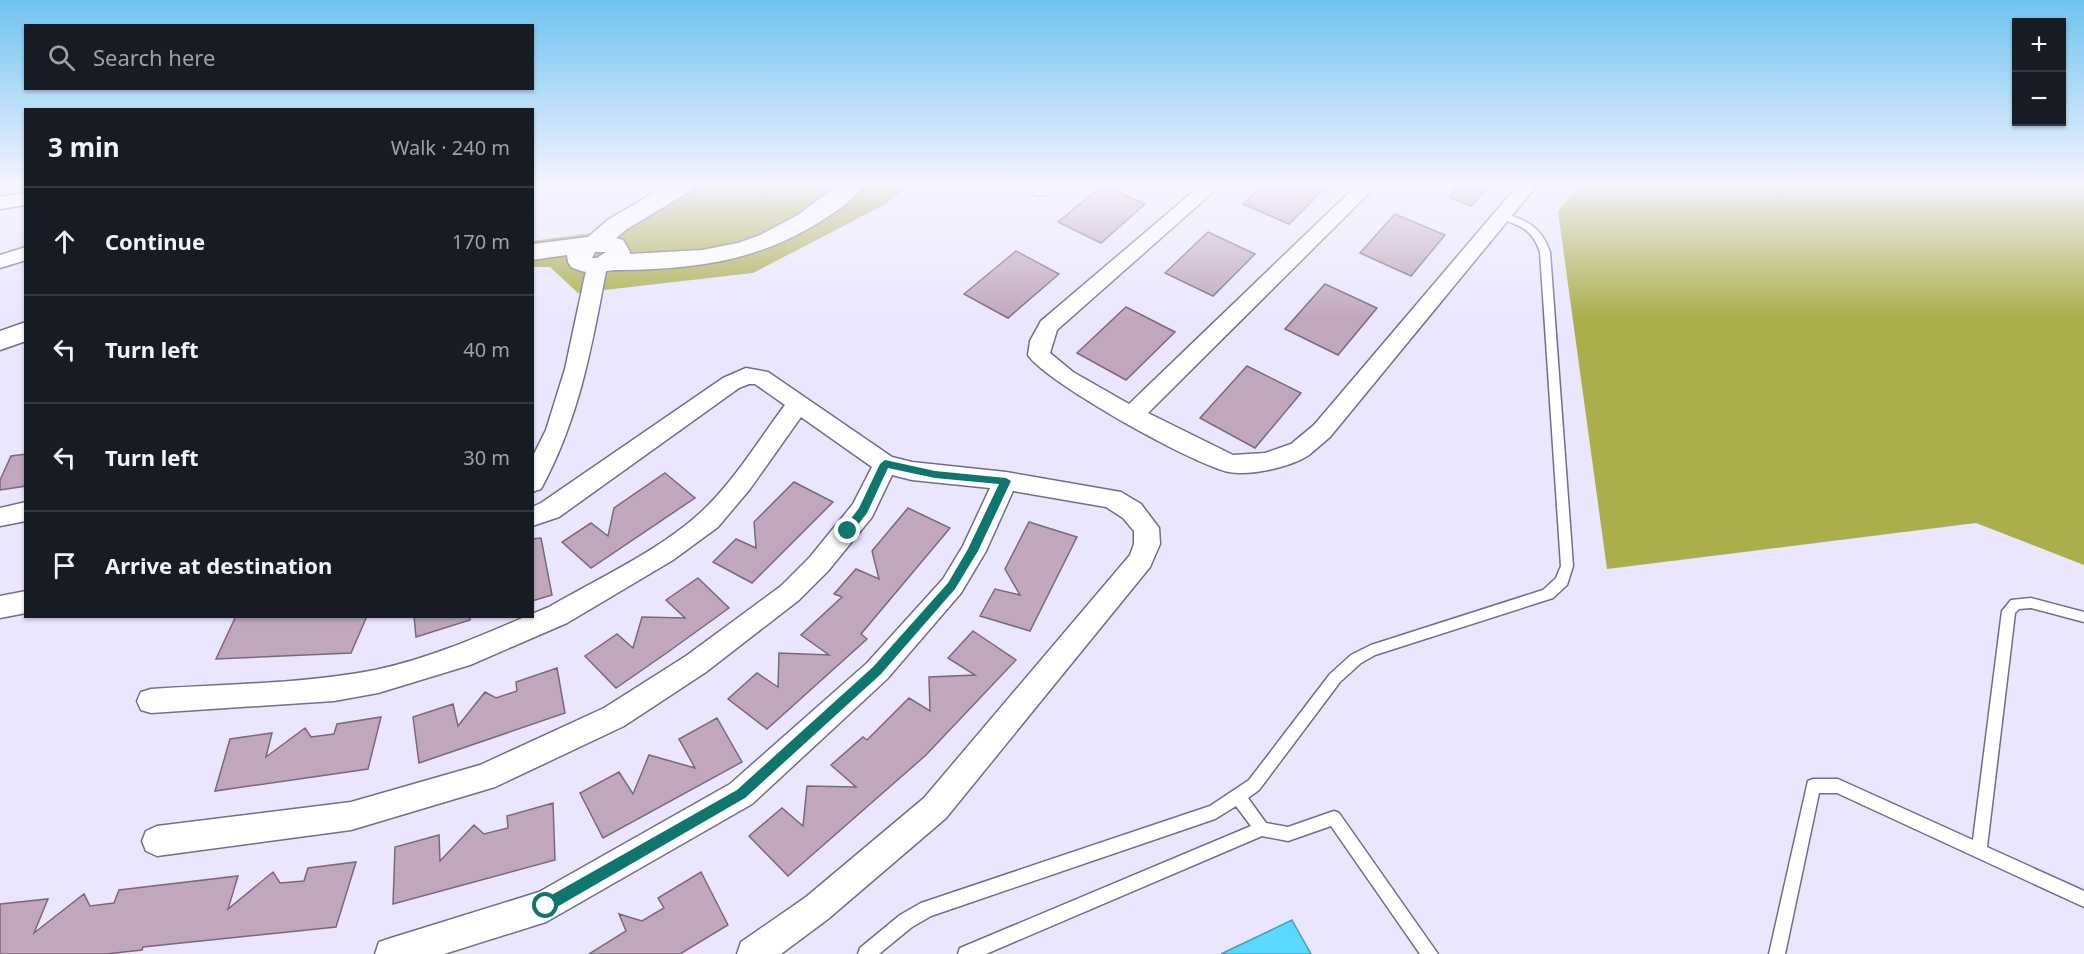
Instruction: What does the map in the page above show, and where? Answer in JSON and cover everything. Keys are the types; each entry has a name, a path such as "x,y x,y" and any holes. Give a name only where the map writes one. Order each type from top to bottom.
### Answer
{"street":[{"path":"534,479 558,430 576,369 600,253 628,230"},
{"path":"534,252 600,253 657,262 692,259 718,256 750,248 789,230"},
{"path":"1160,230 1048,326 1041,341 1039,355 1065,377 1200,451 1231,464 1267,462 1299,450 1322,431 1491,230"},
{"path":"1132,415 1322,230"},
{"path":"0,262 24,254"},
{"path":"534,516 550,510 730,383 746,376 760,377 885,464 935,474 1006,481 1112,499 1132,511 1147,528 1147,544 1141,560 935,808 817,908 753,954"},
{"path":"151,701 334,689 378,681 460,657 558,615 664,553 709,520 741,483 798,404"},
{"path":"534,434 558,430"},
{"path":"157,841 351,816 485,777 614,717 696,664 790,593 819,564 863,510 885,464"},
{"path":"391,954 546,906 741,794 877,671 952,586 973,551 1006,481"},
{"path":"0,517 24,511"},
{"path":"0,607 24,602"}],"lane":[{"path":"866,954 906,921 927,909 1215,812 1254,784 1335,678 1356,659 1371,651 1548,594 1562,581 1567,566 1545,252 1540,235 1534,230"},
{"path":"1979,851 2009,611 2016,603 2031,603 2084,617"},
{"path":"1778,954 1813,786 1838,786 2084,899"},
{"path":"1237,796 1262,829"},
{"path":"966,954 1262,829 1288,834 1334,818 1430,954"}],"shaded area":[{"path":"598,230 837,230 753,273 578,293 550,267 534,267 534,241 593,233"},
{"path":"1561,230 2084,230 2084,565 1976,523 1607,569"}],"water":[{"path":"1292,920 1311,954 1221,954"}],"building":[{"path":"1073,230 1116,230 1101,243"},
{"path":"1381,230 1432,230 1445,235 1411,276 1360,253"},
{"path":"1208,232 1255,254 1213,296 1165,273"},
{"path":"1016,251 1059,274 1008,318 964,294"},
{"path":"1325,284 1377,308 1338,355 1285,329"},
{"path":"1126,307 1175,332 1126,380 1077,353"},
{"path":"1247,366 1301,393 1255,448 1200,418"},
{"path":"24,454 24,486 0,490 0,480 11,456"},
{"path":"665,473 695,498 591,568 562,542 591,523 608,536 614,508"},
{"path":"794,482 833,502 752,583 713,562 736,539 756,548 754,522"},
{"path":"908,508 950,528 861,634 867,639 767,729 728,699 757,673 778,687 779,653 829,655 801,635 842,597 834,594 856,569 879,579 872,551"},
{"path":"1029,522 1077,537 1030,631 980,616 995,589 1020,595 1005,569"},
{"path":"541,538 552,595 534,600 534,539"},
{"path":"698,578 729,608 616,688 585,656 617,634 633,648 642,617 685,618 666,600"},
{"path":"235,618 366,618 351,653 216,659"},
{"path":"414,618 470,618 470,620 416,637"},
{"path":"973,631 1016,660 926,755 788,876 749,836 782,808 803,826 807,786 856,787 831,765 863,737 867,740 909,698 930,711 929,677 975,675 948,658"},
{"path":"557,668 565,713 419,763 413,717 453,704 458,726 485,692 496,698 517,691 516,682"},
{"path":"381,717 368,769 215,791 230,739 272,733 266,757 305,728 311,737 334,734 337,724"},
{"path":"717,718 742,762 603,838 580,793 619,772 633,794 649,755 695,768 679,739"},
{"path":"553,803 555,860 393,904 395,847 439,835 440,861 474,825 484,834 508,828 507,816"},
{"path":"356,862 336,927 143,947 142,950 106,954 0,954 0,904 48,899 34,933 84,894 90,906 114,903 119,890 238,876 228,909 273,872 280,883 304,881 308,868"},
{"path":"701,872 728,925 680,954 589,954 626,931 619,914 642,921 664,908 658,898"}],"route":[{"path":"546,906 741,794 877,671 952,586 973,551 1006,481 912,471 885,464 863,510 848,531"}]}
